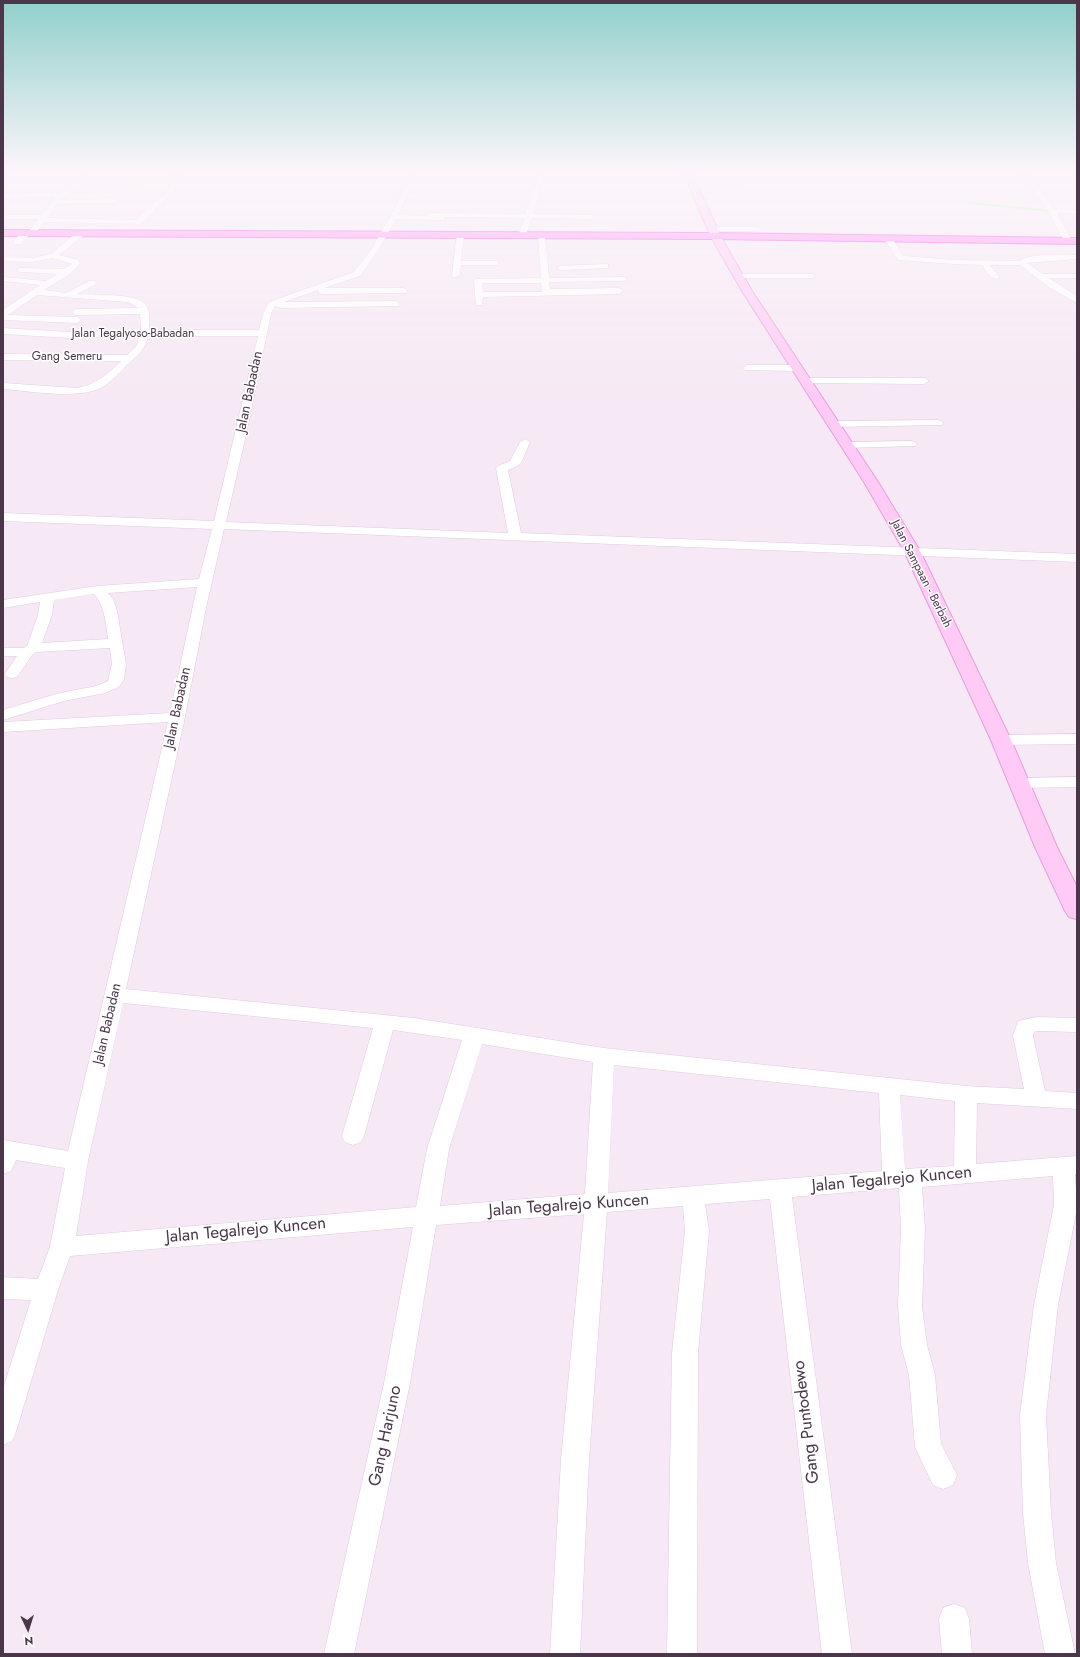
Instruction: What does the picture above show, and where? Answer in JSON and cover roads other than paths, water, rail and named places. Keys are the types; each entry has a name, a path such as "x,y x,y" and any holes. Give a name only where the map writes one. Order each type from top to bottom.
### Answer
{"main road":[{"name":"Jalan Sampaan - Berbah","path":"723,248 738,276 795,368 871,482 912,551 1001,740 1046,846 1077,911"}],"street":[{"path":"53,256 62,248"},
{"path":"272,304 357,274 375,248"},
{"path":"456,275 459,248"},
{"path":"541,248 547,292"},
{"path":"895,248 901,258 1024,265 1053,286 1077,300"},
{"path":"3,259 37,259 53,256 75,262 76,264 50,284 3,314"},
{"path":"1024,265 1025,260 1031,259 1077,257"},
{"path":"3,278 20,270 24,265 37,259"},
{"path":"458,263 491,265"},
{"path":"545,268 604,264 608,279 616,291 547,292 479,299 478,281 580,279 608,279 624,279"},
{"path":"996,277 986,266 1024,265"},
{"path":"575,267 580,279"},
{"path":"20,270 67,272"},
{"path":"738,276 812,276"},
{"path":"1040,276 1077,276"},
{"path":"3,278 50,284"},
{"path":"68,295 92,283"},
{"path":"308,291 404,291"},
{"path":"3,386 77,391 89,389 100,384 130,358 141,346 144,333 144,311 141,305 130,300 36,292"},
{"path":"3,302 25,300 69,304 86,308 92,312"},
{"path":"272,304 396,304"},
{"name":"Jalan Babadan","path":"3,1432 46,1290 62,1247 77,1161 177,716 205,583 240,438 267,314 272,304"},
{"path":"3,317 76,316 92,312 144,311"},
{"name":"Jalan Tegalyoso-Babadan","path":"3,331 69,335 144,333 263,333"},
{"name":"Gang Semeru","path":"3,357 130,358"},
{"path":"748,368 795,368"},
{"path":"805,381 924,381"},
{"path":"832,424 938,423"},
{"path":"515,536 502,468 515,463 525,442"},
{"path":"846,445 912,444"},
{"path":"3,517 1077,558"},
{"path":"3,604 97,590 205,583"},
{"path":"3,715 61,698 93,692 111,686 116,679 119,664 116,643 110,611 106,599 97,590"},
{"path":"12,674 30,650 45,616 48,597"},
{"path":"3,652 116,643"},
{"path":"3,727 177,716"},
{"path":"1001,740 1077,739"},
{"path":"1020,783 1077,782"},
{"path":"114,995 385,1022 604,1056 966,1094 1077,1101"},
{"path":"353,1136 385,1022"},
{"path":"1036,1098 1023,1036 1025,1026 1037,1024 1077,1025"},
{"name":"Gang Harjuno","path":"339,1654 397,1383 438,1149 474,1035"},
{"path":"565,1654 574,1460 596,1204 604,1056"},
{"path":"889,1086 902,1180 913,1229 910,1306 914,1345 922,1375 928,1447 943,1475"},
{"path":"965,1173 966,1094"},
{"path":"5,1155 77,1161"},
{"path":"1060,1654 1042,1563 1037,1513 1033,1414 1046,1305 1066,1205 1070,1165"},
{"name":"Jalan Tegalrejo Kuncen","path":"62,1247 902,1180 965,1173 1070,1165"},
{"name":"Gang Puntodewo","path":"780,1189 814,1484 837,1654"},
{"path":"682,1654 686,1353 693,1260 697,1231 693,1196"},
{"path":"3,1288 46,1290"},
{"path":"954,1619 956,1654"}]}
